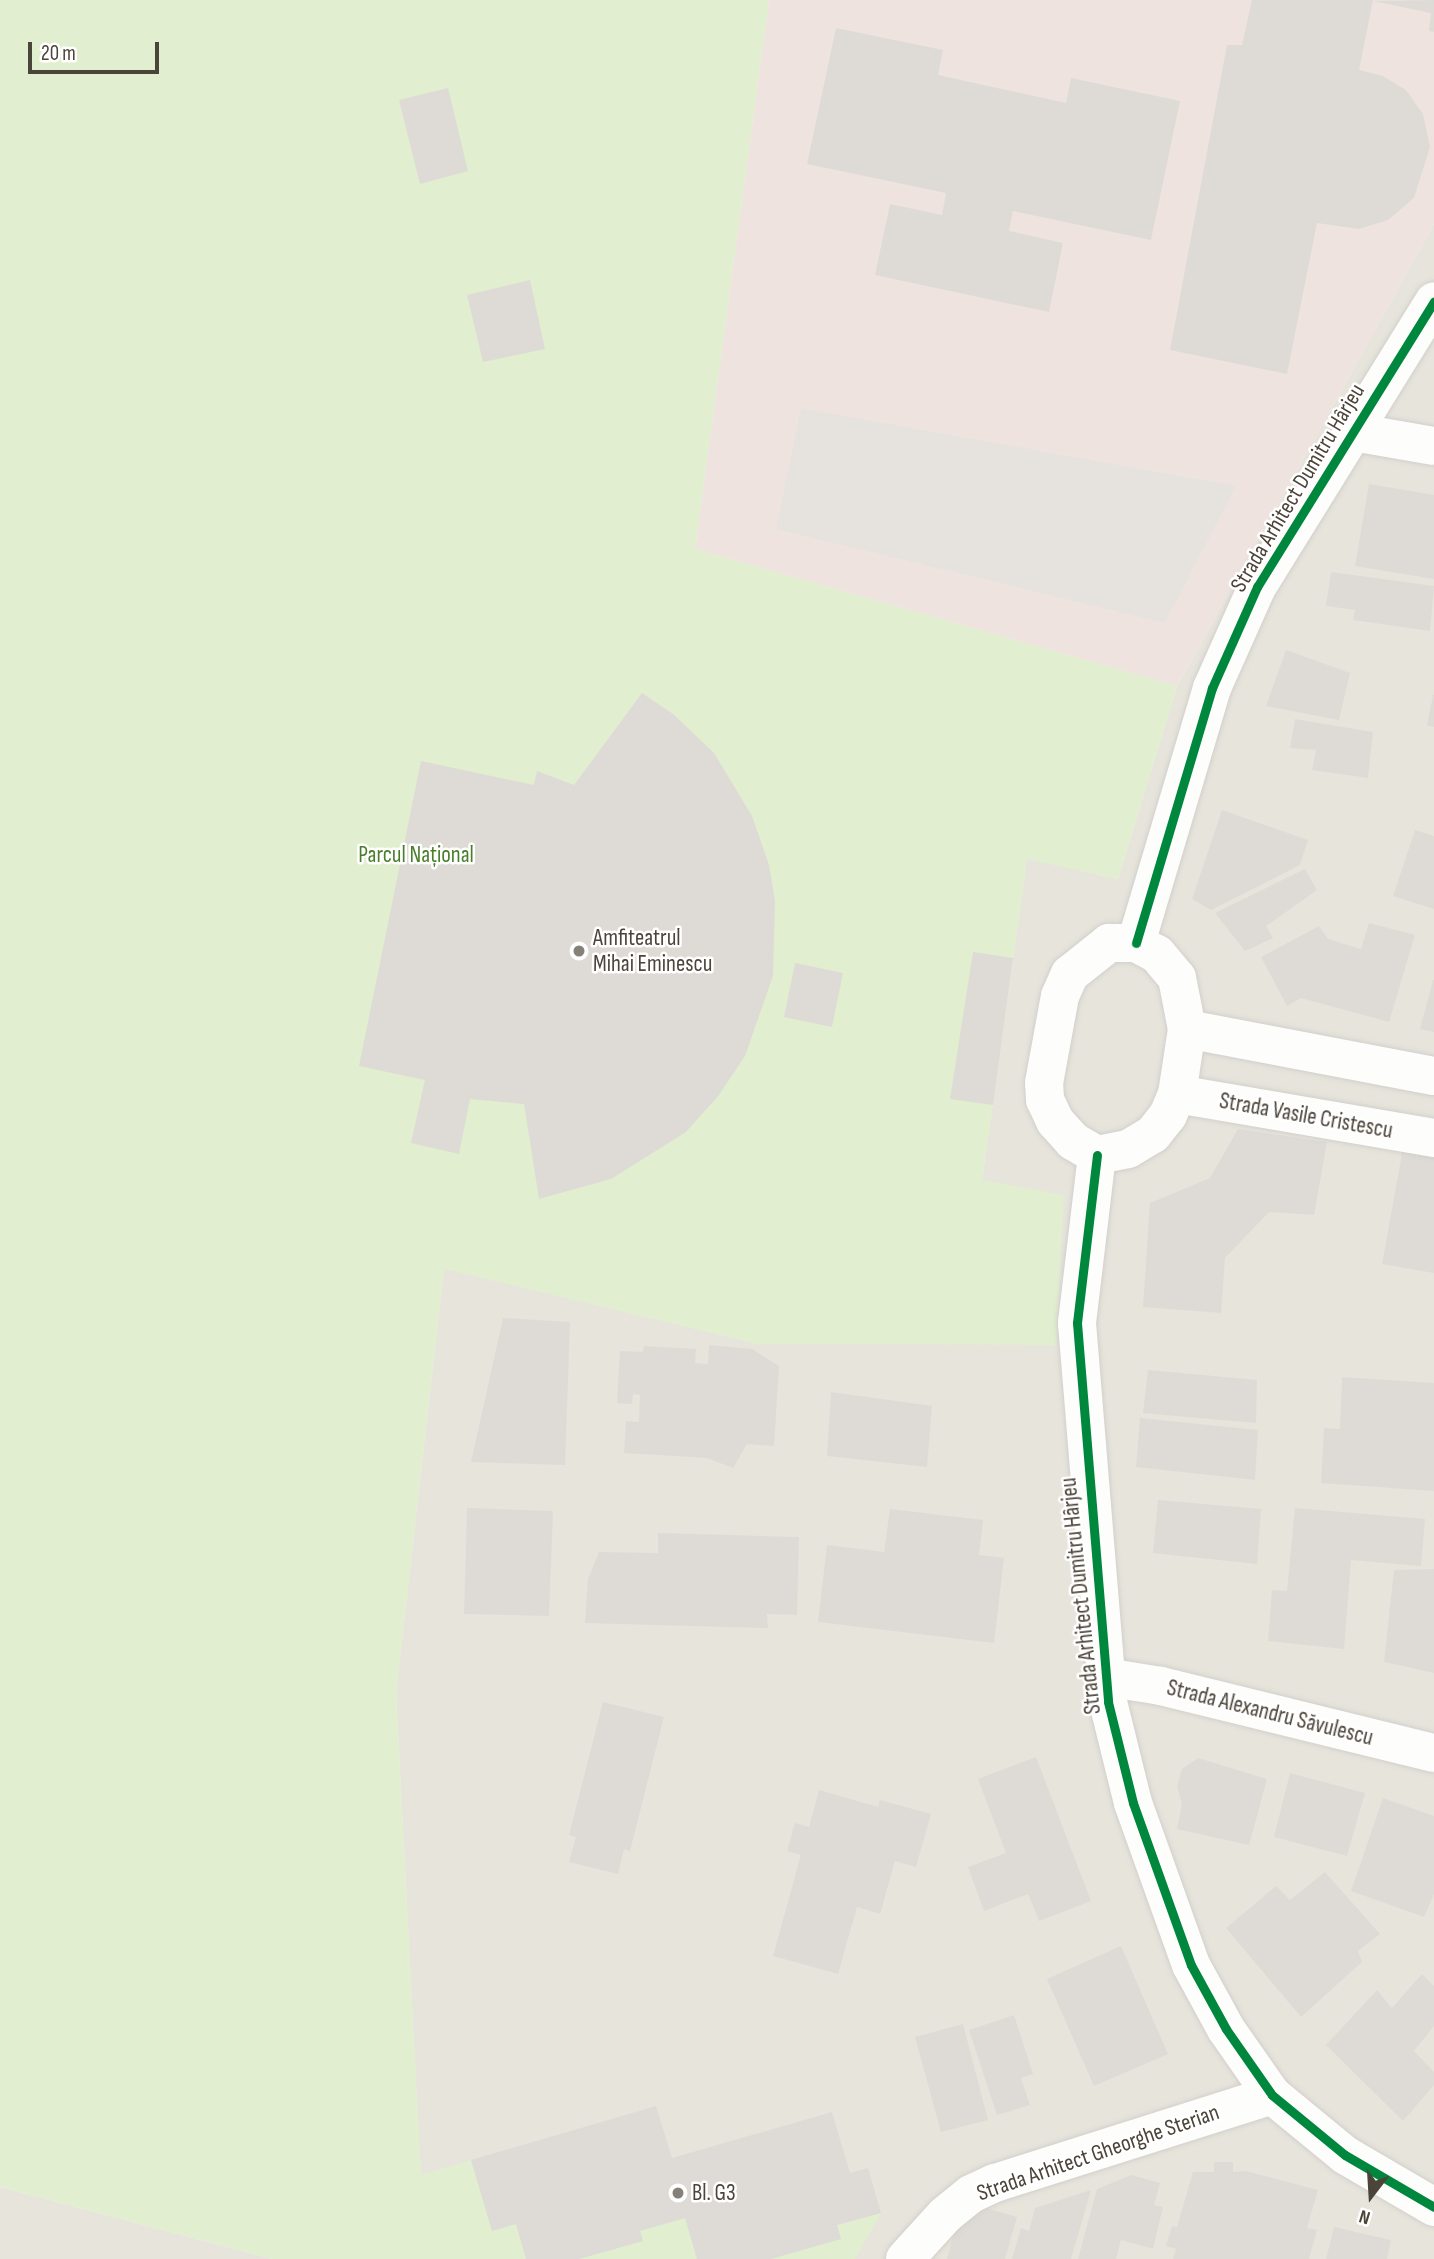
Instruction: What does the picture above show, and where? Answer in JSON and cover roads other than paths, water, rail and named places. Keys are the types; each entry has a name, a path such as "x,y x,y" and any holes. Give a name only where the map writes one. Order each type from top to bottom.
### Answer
{"street":[{"name":"Strada Arhitect Dumitru Hârjeu","path":"1136,943 1212,688 1257,587 1434,301"},
{"path":"1353,432 1434,446"},
{"path":"1109,943 1136,943 1157,954 1177,978 1187,1029 1177,1094 1153,1134 1128,1149 1097,1155 1073,1141 1055,1121 1045,1100 1060,996 1070,974 1087,955 1109,943"},
{"path":"1187,1029 1434,1076"},
{"name":"Strada Vasile Cristescu","path":"1177,1094 1434,1138"},
{"name":"Strada Arhitect Dumitru Hârjeu","path":"1097,1155 1077,1323 1105,1676 1133,1803 1191,1965 1226,2029 1272,2095 1345,2155 1434,2207"},
{"name":"Strada Alexandru Săvulescu","path":"1105,1676 1434,1754"},
{"name":"Strada Arhitect Gheorghe Sterian","path":"905,2259 945,2215 971,2194 995,2183 1272,2095"}],"place":[{"name":"Amfiteatrul Mihai Eminescu","path":"579,951"},
{"name":"Bl. G3","path":"678,2193"}],"park label":[{"name":"Parcul Național","path":"416,855"}]}
